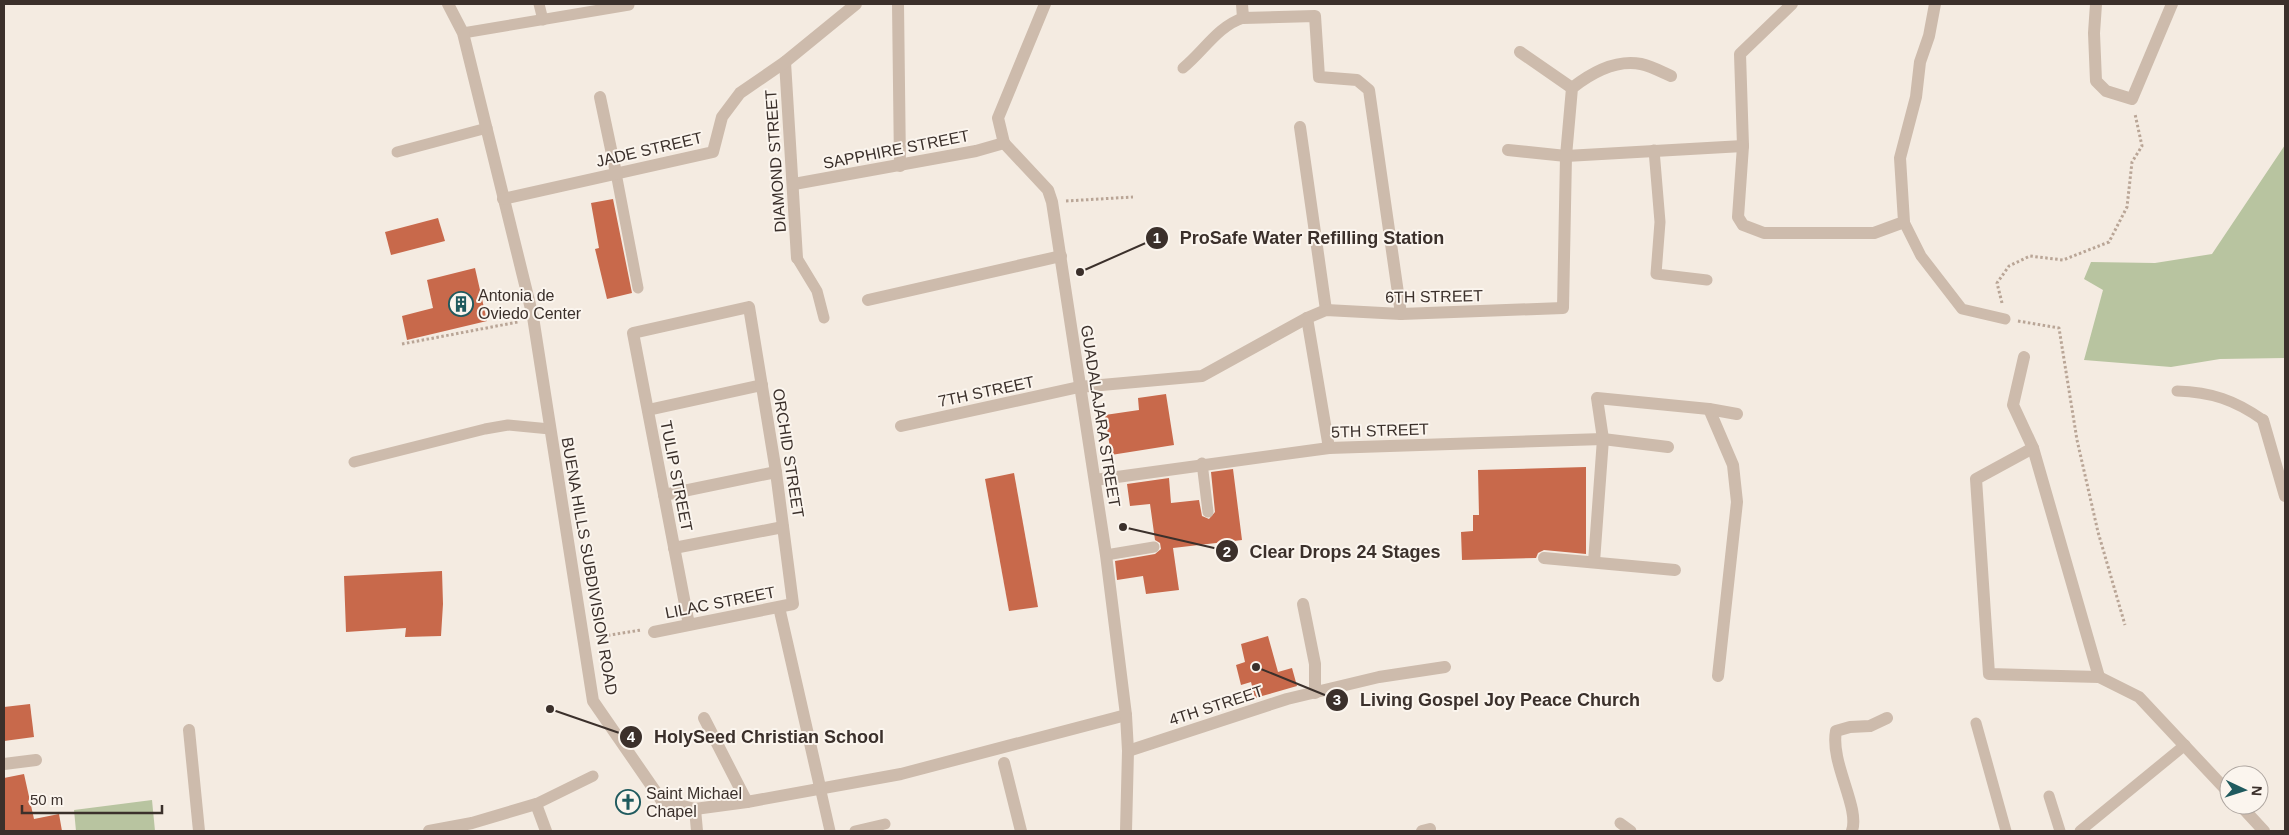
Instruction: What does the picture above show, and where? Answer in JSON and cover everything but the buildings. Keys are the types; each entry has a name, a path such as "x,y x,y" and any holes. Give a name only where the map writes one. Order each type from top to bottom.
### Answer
{"street":[{"name":"BUENA HILLS SUBDIVISION ROAD","path":"448,4 463,33 533,317 593,701 662,801 695,809 747,802 901,774 1126,715"},
{"name":"JADE STREET","path":"503,199 713,152 722,116 740,92 785,62 856,4"},
{"path":"898,4 900,166"},
{"path":"1004,143 998,118 1045,4"},
{"path":"1242,4 1243,18 1315,16 1319,77 1356,80 1369,90 1401,314"},
{"path":"1792,4 1740,54 1743,146 1738,217 1743,225 1753,230 1779,233 1874,233 1904,222 1900,158 1916,98 1920,62 1929,36 1936,4"},
{"path":"2096,4 2094,33 2096,81 2106,92 2132,99 2172,4"},
{"path":"1520,52 1572,88 1590,74 1626,63 1642,64 1671,76"},
{"name":"DIAMOND STREET","path":"785,62 794,184 797,258"},
{"name":"6TH STREET","path":"1079,387 1202,376 1307,318 1326,310 1401,314 1563,308 1566,156 1572,88"},
{"path":"600,97 616,173"},
{"path":"1300,126 1326,310"},
{"name":"SAPPHIRE STREET","path":"794,184 900,166 976,151 1004,143"},
{"name":"GUADALAJARA STREET","path":"1004,143 1048,190 1052,202 1106,555 1126,715 1128,751 1126,831"},
{"path":"1508,150 1566,156 1743,146"},
{"path":"868,300 1061,256"},
{"name":"ORCHID STREET","path":"634,333 749,307 776,472 793,604"},
{"path":"1307,318 1329,448"},
{"name":"TULIP STREET","path":"634,333 689,625"},
{"path":"2024,357 2014,405 2033,448 2098,677"},
{"path":"648,410 762,385"},
{"name":"7TH STREET","path":"901,426 1079,387"},
{"path":"1594,562 1603,439 1597,398 1709,409 1737,414"},
{"path":"1709,409 1733,465 1737,502 1718,676"},
{"path":"2263,420 2285,496"},
{"name":"5TH STREET","path":"1095,480 1202,463 1329,448 1603,439 1668,447"},
{"path":"2033,448 1976,479 1989,674 2098,677 2139,697 2219,782"},
{"path":"664,496 776,472"},
{"path":"674,548 784,527"},
{"path":"1544,558 1675,570"},
{"name":"LILAC STREET","path":"654,632 793,604"},
{"path":"1304,604 1315,664 1315,693"},
{"path":"779,607 820,788"},
{"name":"4TH STREET","path":"1128,751 1287,699 1379,677 1445,667"},
{"path":"704,718 747,802"},
{"path":"1852,831 1852,815 1836,753 1836,731 1850,727 1870,726 1887,718"},
{"path":"189,730 199,831"},
{"path":"4,764 36,760"},
{"path":"1004,763 1022,831"},
{"path":"429,831 472,823 536,804 546,831"},
{"path":"695,809 697,831"},
{"path":"2249,815 2264,831"}],"lane":[{"path":"539,4 542,20"},
{"path":"463,33 629,5"},
{"path":"1184,68 1200,54 1206,44 1232,22 1243,18"},
{"path":"397,152 487,128"},
{"path":"1654,150 1660,222 1656,274 1707,280"},
{"path":"616,173 638,288"},
{"path":"1904,222 1921,256 1962,309 2005,318"},
{"path":"797,258 817,291 824,318"},
{"path":"2177,391 2204,392 2245,408 2263,420"},
{"path":"354,462 508,425 550,429"},
{"path":"1202,463 1208,512"},
{"path":"1106,555 1154,547"},
{"path":"1976,723 2006,831"},
{"path":"2080,831 2185,745"},
{"path":"536,804 593,776"},
{"path":"820,788 830,831"},
{"path":"2049,796 2060,831"},
{"path":"1620,823 1631,831"},
{"path":"855,831 885,824"}],"path":[{"path":"2124,625 2098,532 2077,440 2059,328 2005,318 1997,283 2009,266 2030,256 2063,260 2109,242 2127,207 2132,162 2142,146 2132,99"},
{"path":"1052,202 1133,197"},
{"path":"402,344 513,324 533,317"},
{"path":"595,637 642,630 654,632"}],"green space":[{"path":"2285,145 2285,358 2220,359 2171,367 2084,360 2103,290 2084,279 2091,262 2155,263 2212,254"},
{"path":"152,800 155,831 76,831 74,810"}],"place":[{"name":"ProSafe Water Refilling Station","path":"1080,272"},
{"name":"Antonia de Oviedo Center","path":"461,304"},
{"name":"Clear Drops 24 Stages","path":"1123,527"},
{"name":"Living Gospel Joy Peace Church","path":"1256,667"},
{"name":"HolySeed Christian School","path":"550,709"},
{"name":"Saint Michael Chapel","path":"628,802"}]}
